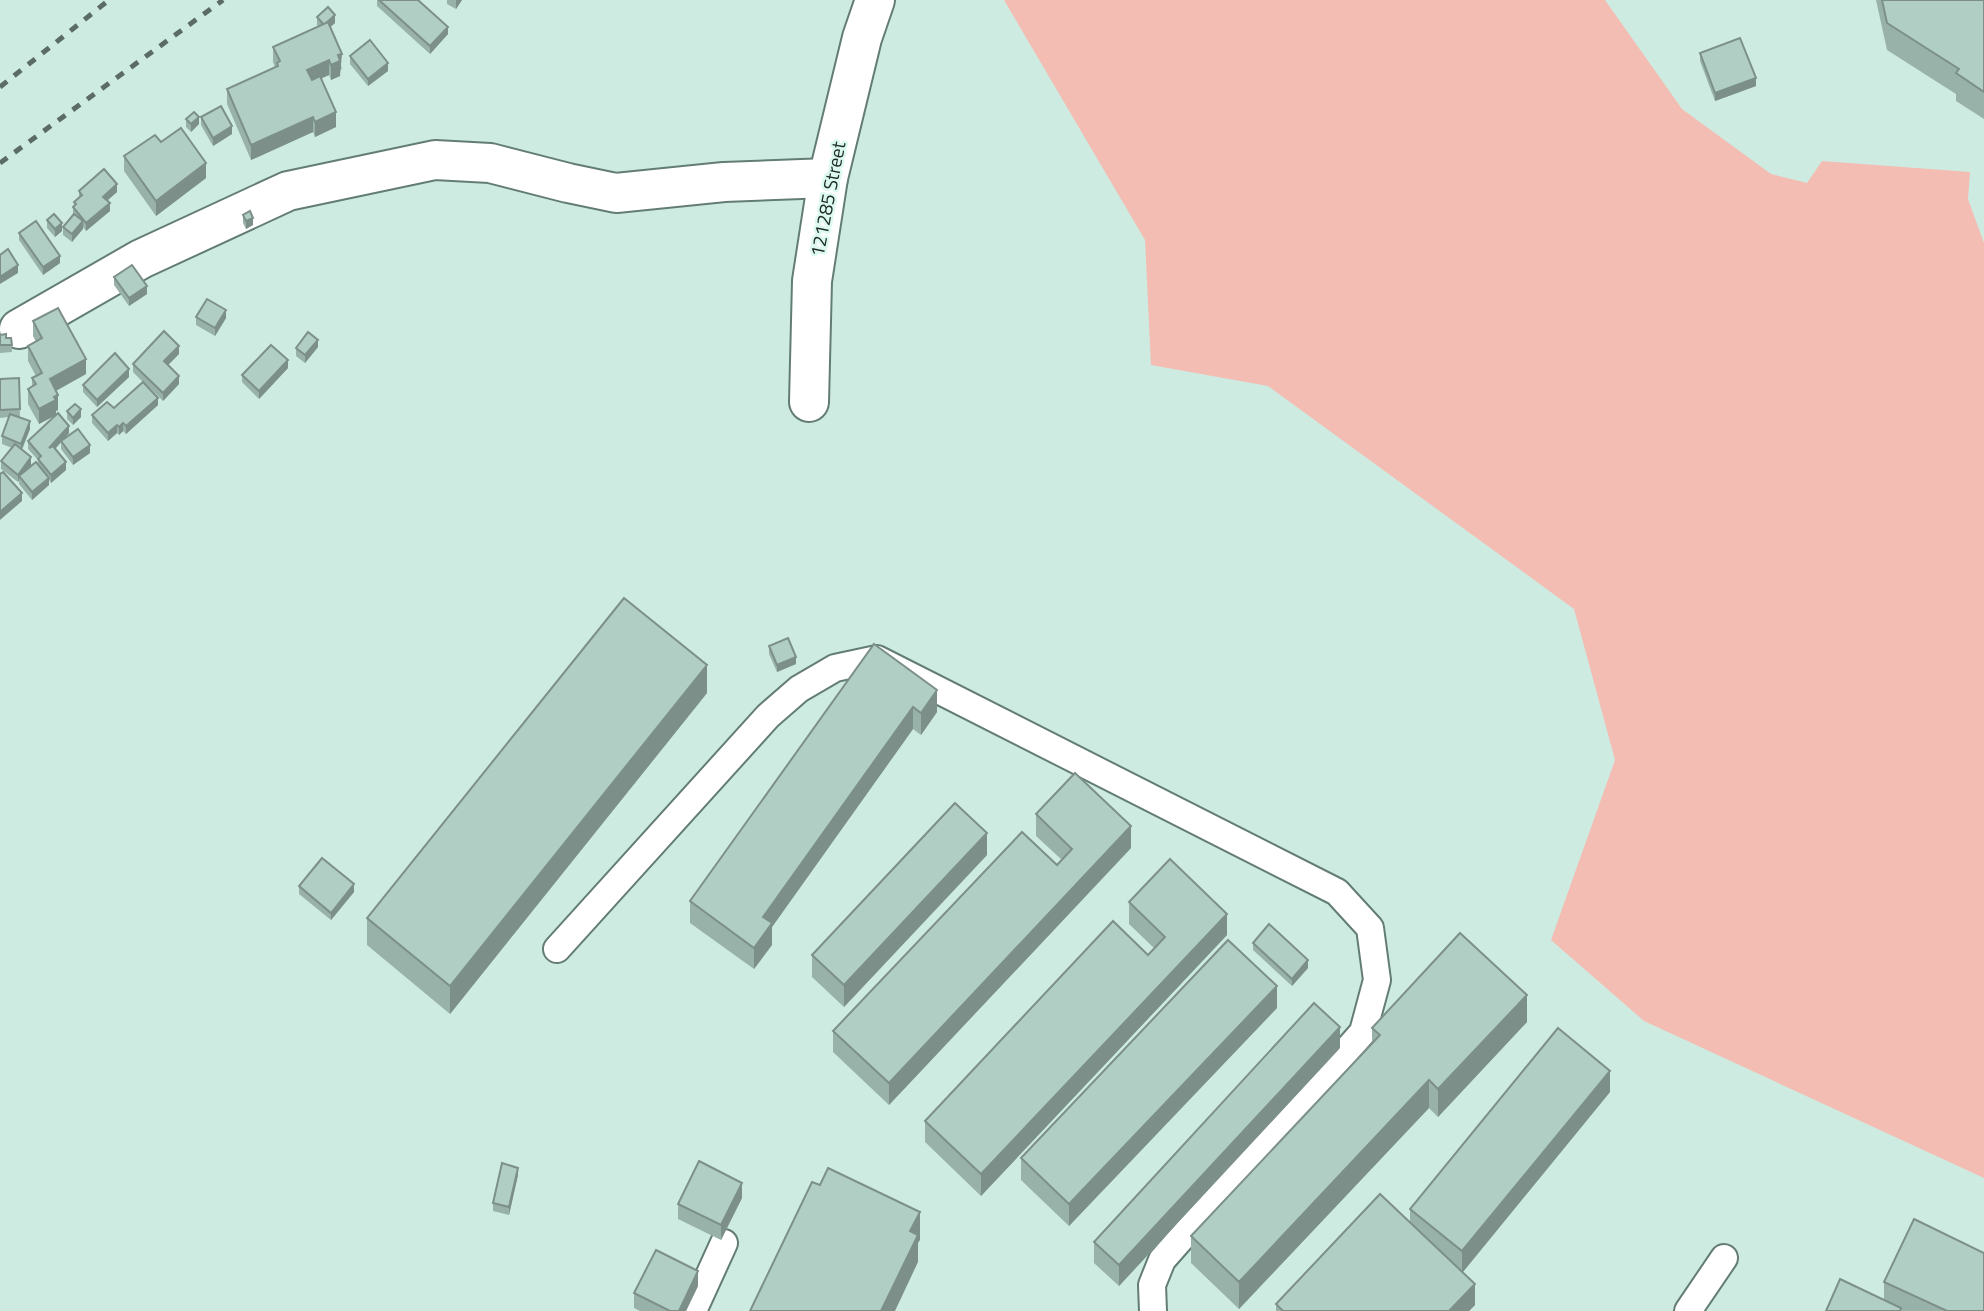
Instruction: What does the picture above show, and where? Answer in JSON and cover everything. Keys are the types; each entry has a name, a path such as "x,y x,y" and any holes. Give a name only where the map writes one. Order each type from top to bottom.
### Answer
{"street":[{"name":"121285 Street","path":"809,402 812,281 828,178 862,38 875,0"},
{"path":"19,329 141,259 288,191 435,160 490,163 617,193 724,182 828,178"}],"lane":[{"path":"557,949 768,716 799,689 835,668 877,659 1337,892 1370,928 1377,980 1363,1032 1163,1260 1152,1285 1153,1311"},
{"path":"693,1311 724,1243"},
{"path":"1688,1311 1724,1258"}],"shaded area":[{"path":"1004,0 1605,0 1682,109 1771,174 1807,183 1822,161 1970,172 1968,199 1984,243 1984,1178 1644,1021 1551,940 1615,760 1574,609 1268,386 1151,365 1145,240"}],"building":[{"path":"379,0 418,0 448,27 430,46"},
{"path":"1882,0 1984,0 1984,92 1956,73 1959,69 1887,23"},
{"path":"328,7 335,15 324,25 317,17"},
{"path":"328,22 342,54 338,55 340,61 331,65 329,60 307,70 312,80 320,76 336,112 315,122 313,117 251,145 227,89 278,66 280,61 273,47"},
{"path":"1740,38 1756,78 1715,93 1700,53"},
{"path":"370,40 388,63 368,79 350,56"},
{"path":"221,106 232,126 213,138 201,117"},
{"path":"194,112 199,117 191,124 186,119"},
{"path":"181,128 206,163 156,201 124,156 155,135 161,142"},
{"path":"104,169 117,184 103,197 110,203 86,223 73,207 76,204 74,202 82,195 79,191"},
{"path":"250,211 253,218 246,221 243,215"},
{"path":"54,214 62,223 55,229 47,220"},
{"path":"74,214 83,221 72,234 63,227"},
{"path":"36,221 60,256 43,267 19,233"},
{"path":"8,249 18,265 0,277 0,255"},
{"path":"132,265 147,286 129,298 114,277"},
{"path":"207,299 226,310 215,328 196,317"},
{"path":"58,308 86,359 50,379 58,395 54,397 56,400 39,409 28,389 36,384 32,378 42,373 28,346 42,338 33,321"},
{"path":"164,331 179,346 164,361 179,376 163,393 133,364"},
{"path":"308,332 318,340 305,355 296,348"},
{"path":"6,334 6,338 11,338 12,345 0,345 0,335"},
{"path":"271,345 288,360 259,391 242,375"},
{"path":"115,353 129,369 97,400 83,385"},
{"path":"19,378 20,409 0,410 0,379"},
{"path":"143,382 158,398 126,426 123,423 119,427 117,425 108,433 92,415 107,402 114,408"},
{"path":"75,404 81,409 73,418 67,411"},
{"path":"58,413 69,426 49,448 53,446 66,462 51,475 38,459 41,456 28,441"},
{"path":"10,414 30,421 21,444 2,436"},
{"path":"78,429 90,445 73,457 61,441"},
{"path":"15,444 31,457 18,475 1,461"},
{"path":"36,462 49,478 32,492 19,476"},
{"path":"3,472 22,493 0,512 0,474"},
{"path":"624,598 707,665 450,986 367,918"},
{"path":"788,638 796,657 777,665 769,646"},
{"path":"874,644 937,690 921,713 913,707 763,917 772,923 754,948 690,901"},
{"path":"1075,773 1131,826 889,1083 833,1031 1022,832 1057,865 1072,849 1036,814"},
{"path":"955,803 987,833 844,985 812,955"},
{"path":"322,858 354,884 331,913 299,886"},
{"path":"1170,859 1227,914 981,1174 925,1121 1113,921 1148,955 1165,937 1129,902"},
{"path":"1269,924 1308,960 1292,979 1253,943"},
{"path":"1460,933 1527,995 1438,1089 1429,1080 1239,1282 1191,1236 1380,1035 1372,1028"},
{"path":"1228,940 1277,986 1069,1204 1021,1158"},
{"path":"1314,1003 1340,1027 1119,1265 1094,1242"},
{"path":"1558,1028 1610,1071 1462,1251 1410,1209"},
{"path":"699,1161 742,1183 721,1225 678,1204"},
{"path":"502,1163 518,1168 509,1207 493,1203"},
{"path":"828,1168 920,1212 910,1231 918,1235 881,1311 750,1311 812,1182 820,1185"},
{"path":"1380,1194 1475,1284 1449,1311 1283,1311 1276,1304"},
{"path":"1914,1219 1984,1253 1984,1311 1947,1311 1884,1282"},
{"path":"656,1250 698,1271 679,1311 670,1311 634,1293"},
{"path":"1840,1279 1901,1308 1900,1311 1826,1311"}],"railway":[{"path":"0,87 109,0"},
{"path":"0,163 223,0"}]}
